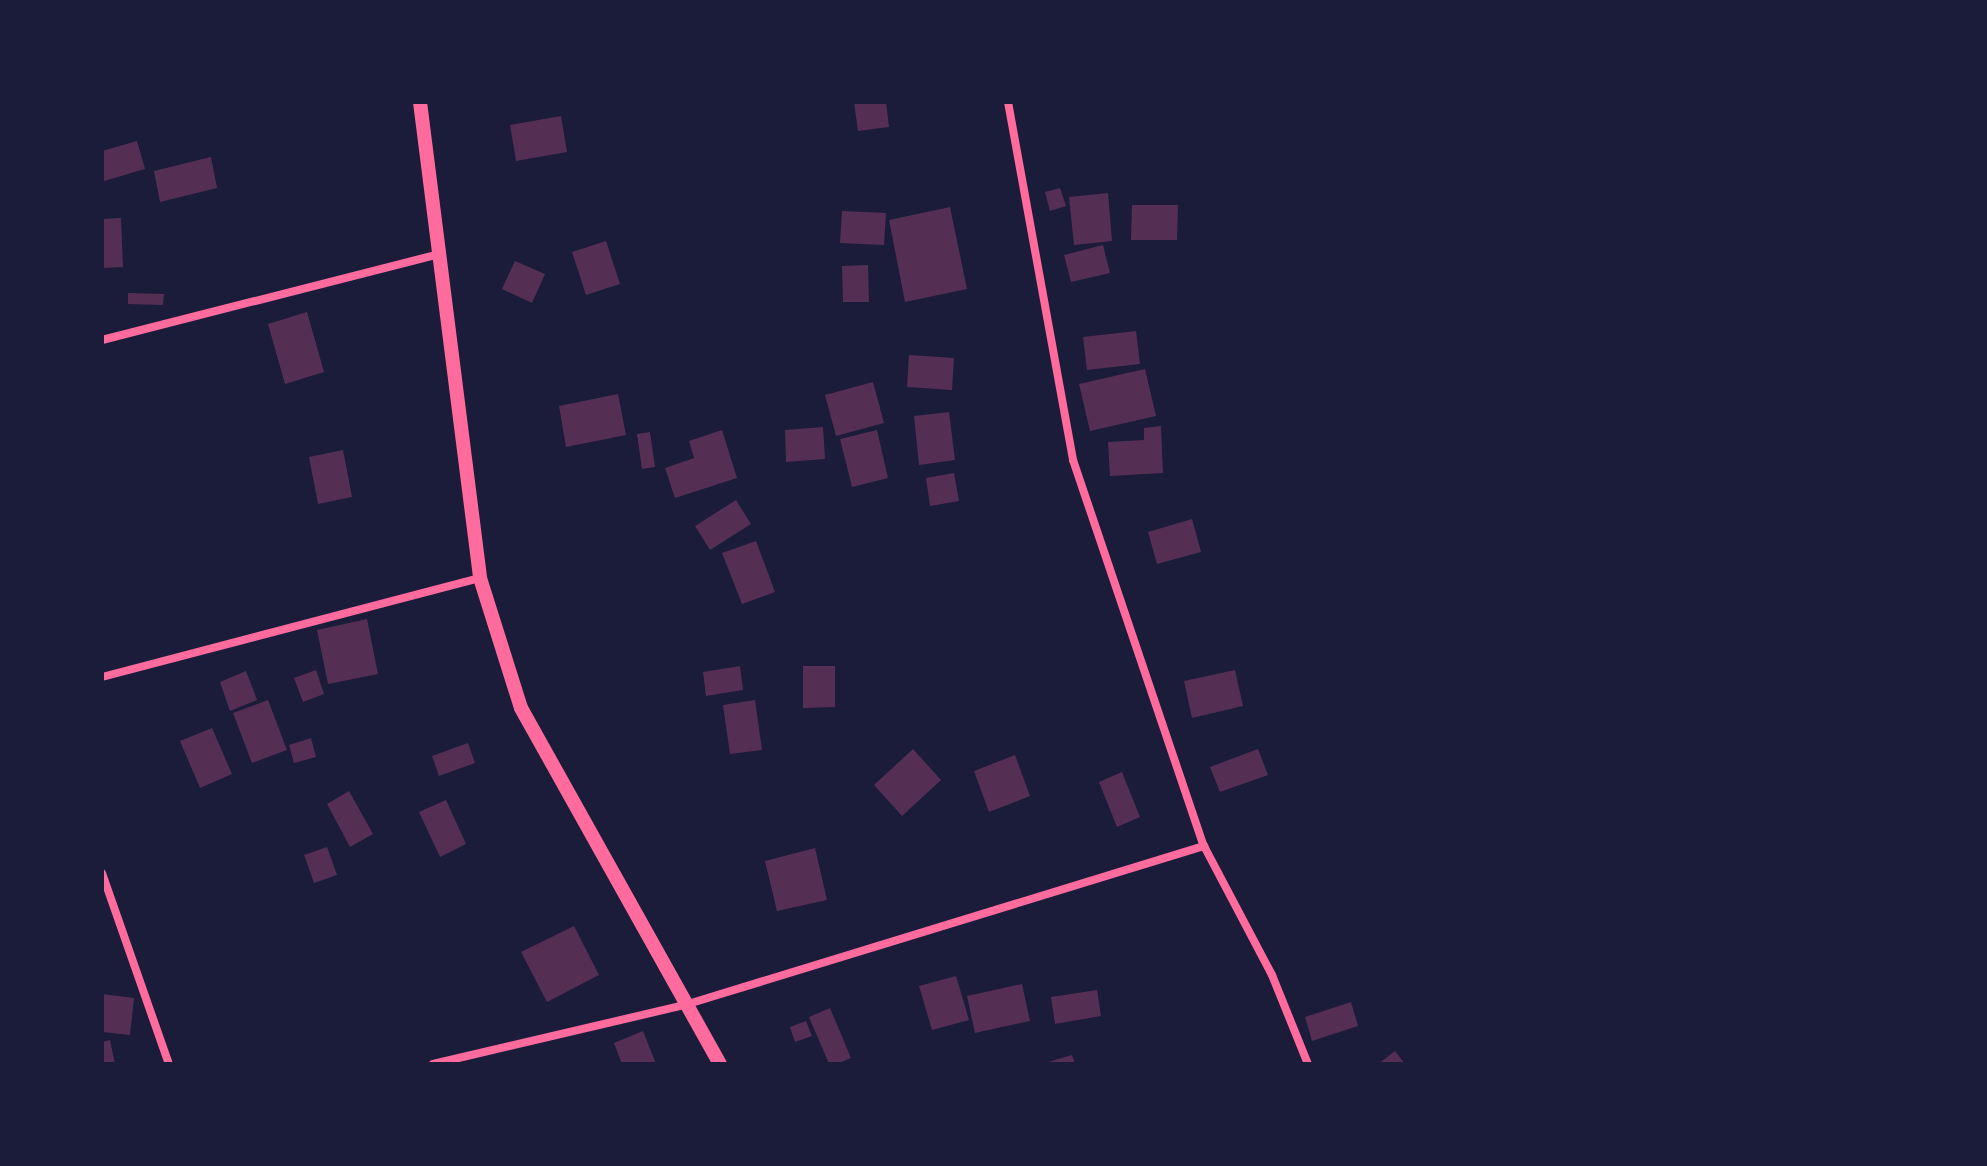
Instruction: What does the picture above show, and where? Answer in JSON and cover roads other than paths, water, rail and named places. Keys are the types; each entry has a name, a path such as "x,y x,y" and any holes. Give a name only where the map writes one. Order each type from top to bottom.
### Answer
{"street":[{"path":"420,102 480,578 521,708 720,1064"},
{"path":"1008,102 1073,460 1204,846 1272,975 1308,1064"},
{"path":"102,340 440,254"},
{"path":"102,677 480,578"},
{"path":"433,1064 688,1004 1204,846"},
{"path":"102,873 169,1064"}]}
